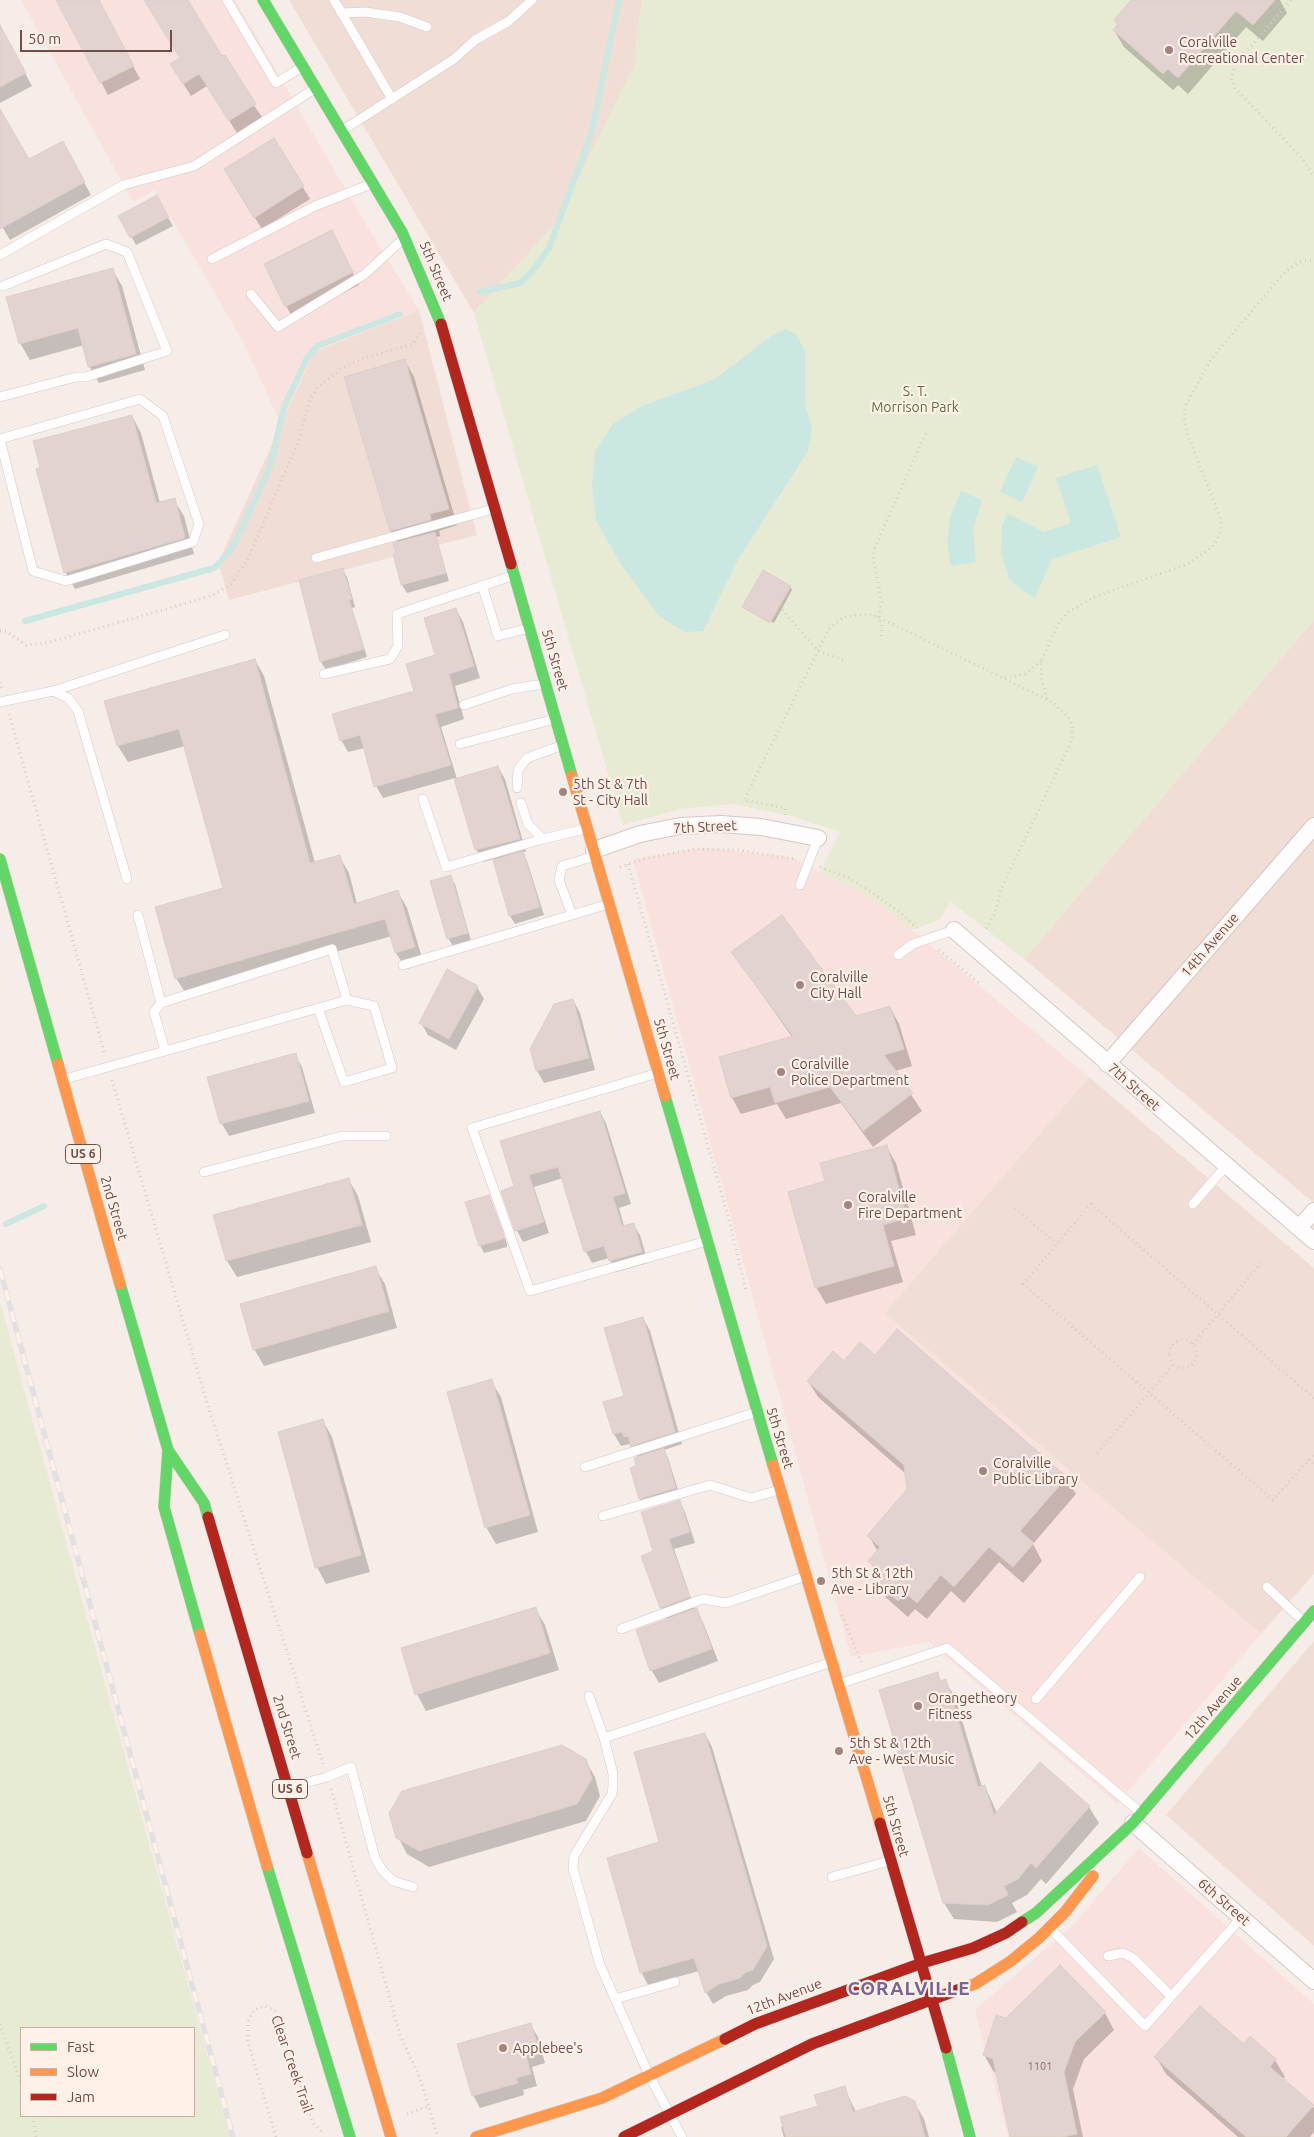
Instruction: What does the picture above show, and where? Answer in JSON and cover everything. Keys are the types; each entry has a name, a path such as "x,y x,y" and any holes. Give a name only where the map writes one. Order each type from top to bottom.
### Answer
{"main road":[{"name":"5th Street","path":"265,0 374,182 404,237 429,291 448,342 555,719 780,1490 922,1963 970,2137"},
{"name":"2nd Street","path":"0,859 168,1450 204,1503 290,1787 391,2137"},
{"name":"2nd Street","path":"168,1450 164,1507 248,1804 350,2137"},
{"name":"12th Avenue","path":"624,2137 670,2116 812,2044 975,1984 1011,1961 1065,1912 1137,1818 1258,1679 1314,1611"},
{"name":"12th Avenue","path":"476,2137 602,2098 755,2024 922,1963 973,1948 1006,1933 1036,1913 1137,1818"}],"street":[{"name":"7th Street","path":"594,853 640,834 680,826 712,824 761,827 818,838"},
{"name":"14th Avenue","path":"1107,1064 1314,826"},
{"name":"7th Street","path":"954,930 1314,1242"},
{"path":"1299,1228 1314,1211"},
{"name":"6th Street","path":"1137,1818 1241,1918 1314,1981"}],"lane":[{"path":"227,0 276,83 304,66"},
{"path":"334,0 392,99"},
{"path":"343,130 454,59 475,40 509,21 532,0"},
{"path":"341,13 365,12 400,17 427,27"},
{"path":"0,254 123,185 194,166 316,88"},
{"path":"212,259 315,206 374,182"},
{"path":"251,294 278,327 365,274 404,237"},
{"path":"0,396 76,377 86,377 167,351 127,252 106,244 3,286"},
{"path":"140,399 163,416 199,524 193,542 66,580 33,571 0,439 140,399"},
{"path":"316,558 496,508"},
{"path":"324,674 390,659 398,646 397,614 515,575"},
{"path":"482,586 498,636 530,627"},
{"path":"3,701 53,691 225,635"},
{"path":"464,704 512,689 546,683"},
{"path":"53,691 68,698 78,711 127,879"},
{"path":"460,744 555,719"},
{"path":"517,788 518,770 526,758 563,745"},
{"path":"423,799 446,868 542,840 588,829"},
{"path":"521,803 528,824 542,840"},
{"path":"800,885 818,838"},
{"path":"572,915 559,880 562,866 594,853"},
{"path":"403,965 610,904"},
{"path":"138,915 161,1003"},
{"path":"898,955 913,944 954,930"},
{"path":"165,1051 154,1012 161,1003 332,949 347,1000"},
{"path":"62,1080 318,1008 347,1000 374,1006 392,1068 344,1082 318,1008"},
{"path":"659,1073 472,1128 530,1291 707,1241"},
{"path":"204,1172 342,1136 386,1136"},
{"path":"1193,1204 1226,1166"},
{"path":"585,1468 757,1412"},
{"path":"604,1516 710,1485 751,1498 780,1490"},
{"path":"621,1629 703,1600 726,1604 806,1576"},
{"path":"1036,1699 1140,1577"},
{"path":"1267,1587 1304,1622"},
{"path":"839,1684 947,1648 1137,1818"},
{"path":"604,1738 832,1662"},
{"path":"589,1696 604,1738 613,1774 612,1794 574,1856 573,1868 600,1965 649,2075 682,2137"},
{"path":"290,1787 327,1777 351,1767 375,1858 382,1870 394,1881 413,1887"},
{"path":"832,1877 890,1860"},
{"path":"1049,1928 1145,2026 1241,1918"},
{"path":"1108,1956 1123,1953 1133,1958 1171,1996"},
{"path":"615,1999 675,1982"}],"path":[{"path":"1291,0 1235,65 1230,80 1234,88 1301,157 1314,176"},
{"path":"1002,678 1025,674 1041,661 1059,623 1076,607 1115,588 1188,564 1212,547 1221,530 1220,517 1187,433 1184,416 1186,404 1212,358 1286,272 1299,262 1314,260"},
{"path":"0,630 6,631 26,645 47,644 211,596 231,584 248,558 299,440 310,399 318,387 342,368 361,359 413,344 420,333 419,324"},
{"path":"880,636 882,625 878,617 882,602 873,559 875,547 926,433"},
{"path":"779,606 818,651 843,660"},
{"path":"784,820 785,808 744,800 830,628 844,617 861,614 878,617 1047,700 1063,710 1070,719 1072,740 1001,889 995,914 979,937"},
{"path":"1041,661 1042,680 1047,700"},
{"path":"0,682 3,701 108,1067 208,1406 327,1777 400,2034 420,2078 438,2137"},
{"path":"616,869 648,858 695,849 739,850 798,860"},
{"path":"628,864 729,1220 748,1296"},
{"path":"821,867 847,877 864,887 901,914 920,931"},
{"path":"940,951 980,984"},
{"path":"1314,1398 1091,1204 1023,1284 1148,1394 1273,1500 1314,1454"},
{"path":"1015,1208 1057,1244"},
{"path":"1193,1344 1261,1262"},
{"path":"1185,1340 1193,1344 1197,1352 1194,1361 1183,1368 1174,1364 1169,1352 1173,1344 1185,1340"},
{"path":"1097,1453 1174,1364"},
{"path":"1308,1460 1314,1466"},
{"path":"839,1608 850,1630 862,1664"},
{"name":"Clear Creek Trail","path":"276,2137 248,2042 248,2022 254,2010 265,2006 276,2011 312,2122 325,2134 331,2135"},
{"path":"0,2024 20,2080"},
{"path":"404,2114 429,2106"},
{"path":"33,2117 36,2137"}],"shaded area":[{"path":"21,0 235,0 371,233 419,310 314,352 281,424 243,342 155,190 133,202"},
{"path":"289,0 642,0 634,66 556,223 474,313"},
{"path":"419,310 477,535 229,600 218,563 314,352"},
{"path":"1314,620 1314,1203 1024,959"},
{"path":"703,848 791,857 861,892 894,915 1089,1077 885,1313 1261,1634 1117,1804 929,1642 851,1657 633,859"},
{"path":"1089,1077 1314,1268 1314,1574 1261,1634 884,1313"},
{"path":"1314,1641 1314,1946 1166,1815"},
{"path":"1139,1848 1314,2004 1314,2137 1008,2137 975,2010 1074,1924"}],"green space":[{"name":"S. T. Morrison Park","path":"642,0 1314,0 1314,620 1024,959 951,902 939,920 911,930 894,915 861,892 820,872 840,832 791,816 733,804 681,809 623,825 474,313 556,223 634,66"},
{"path":"0,1302 230,2137 0,2137"}],"water":[{"path":"785,329 796,334 805,351 805,405 812,428 808,451 739,558 703,631 684,632 659,616 620,563 596,520 592,487 595,452 613,424 640,407 715,379 771,336"},
{"path":"1016,457 1038,467 1022,502 1000,492"},
{"path":"1097,465 1121,537 1052,559 1035,598 1022,590 1009,578 1001,552 1002,526 1007,513 1044,532 1071,523 1056,478"},
{"path":"961,491 982,500 973,529 976,562 951,566 947,542 951,515"}],"building":[{"path":"56,0 99,0 134,66 100,83"},
{"path":"144,0 188,0 222,56 225,55 256,104 229,121 199,74 183,84 170,64 180,58"},
{"name":"Coralville Recreational Center","path":"1131,0 1275,0 1253,25 1236,11 1178,78 1168,69 1163,74 1113,30 1118,24 1114,20"},
{"path":"0,25 26,73 0,87"},
{"path":"0,109 29,159 63,141 85,182 0,229"},
{"path":"274,138 304,186 254,218 224,169"},
{"path":"157,195 169,217 130,238 118,216"},
{"path":"332,230 353,272 285,307 264,264"},
{"path":"113,268 136,354 88,367 78,328 19,344 6,297"},
{"path":"405,359 449,509 430,514 431,520 390,531 344,377"},
{"path":"132,415 156,503 175,498 185,538 64,573 36,469 40,467 33,441"},
{"path":"435,532 446,573 401,585 393,554 396,553 393,543"},
{"path":"343,568 352,599 349,600 364,649 320,662 299,580"},
{"path":"763,570 791,586 770,623 742,607"},
{"path":"456,608 474,666 449,674 458,708 435,714 451,765 374,787 360,735 340,741 332,714 414,691 406,664 435,655 424,618"},
{"path":"255,659 310,863 340,855 354,904 398,890 415,947 395,953 385,919 175,979 155,907 223,888 179,729 117,746 104,701"},
{"path":"498,766 520,839 475,850 454,779"},
{"path":"523,851 540,907 509,916 493,860"},
{"path":"451,875 468,933 447,939 430,881"},
{"path":"782,915 856,1016 890,1006 904,1049 884,1055 913,1093 863,1131 830,1087 775,1103 770,1087 731,1098 719,1057 793,1036 731,952"},
{"path":"447,969 478,986 449,1039 419,1023"},
{"path":"573,999 589,1058 536,1071 530,1049 554,1004"},
{"path":"296,1053 309,1101 220,1124 207,1077"},
{"path":"600,1111 625,1193 613,1197 622,1226 634,1223 642,1252 609,1261 604,1246 584,1252 558,1167 529,1175 544,1222 515,1231 501,1191 514,1186 500,1141"},
{"name":"Coralville Fire Department","path":"887,1145 907,1218 883,1225 894,1266 815,1288 788,1192 825,1181 820,1163"},
{"path":"349,1178 362,1225 226,1261 213,1215"},
{"path":"489,1195 504,1235 503,1239 479,1246 465,1202"},
{"path":"376,1266 389,1311 253,1350 240,1304"},
{"path":"643,1317 675,1432 631,1446 628,1436 624,1437 622,1432 613,1434 603,1402 624,1396 604,1328"},
{"name":"Coralville Public Library","path":"897,1329 1067,1477 1020,1531 1034,1543 1013,1567 989,1547 954,1587 941,1575 917,1603 905,1593 898,1601 872,1579 879,1571 868,1561 880,1547 867,1536 907,1489 904,1465 807,1381 833,1351 844,1361 860,1342 875,1355"},
{"path":"492,1379 530,1515 485,1528 447,1392"},
{"path":"323,1419 361,1555 315,1568 278,1432"},
{"path":"664,1448 676,1488 639,1499 630,1468 636,1466 634,1458"},
{"path":"680,1500 690,1532 669,1539 690,1597 660,1608 641,1556 653,1551 641,1512"},
{"path":"536,1607 550,1653 415,1695 401,1648"},
{"path":"697,1608 712,1649 650,1671 636,1630"},
{"path":"938,1672 940,1681 946,1679 978,1787 985,1785 994,1815 1040,1762 1090,1806 1036,1868 1031,1863 1018,1879 1004,1886 1008,1895 988,1905 943,1903 879,1690"},
{"path":"705,1733 767,1946 753,1970 746,1972 740,1978 719,1984 705,1993 694,1958 640,1973 607,1858 659,1842 634,1752"},
{"path":"562,1745 586,1759 592,1779 577,1804 419,1851 396,1838 389,1813 402,1791"},
{"path":"1060,1965 1106,2012 1075,2042 1064,2072 1077,2134 1063,2137 1010,2137 993,2059 983,2055 996,2015 1006,2018"},
{"path":"1200,2006 1244,2044 1250,2036 1276,2059 1270,2067 1314,2105 1286,2137 1246,2137 1154,2057"},
{"path":"531,2023 539,2051 526,2055 531,2074 516,2078 518,2083 472,2096 457,2044"},
{"path":"845,2086 853,2112 905,2096 915,2101 925,2137 786,2137 780,2117 818,2106 814,2095"}],"waterway":[{"path":"480,292 520,283 532,272 549,248 591,134 619,0"},
{"path":"25,621 214,568 232,549 270,467 284,407 307,358 317,346 400,314"},
{"path":"6,1224 44,1206"}],"railway":[{"path":"0,1269 233,2137"}],"traffic: fast":[{"path":"263,0 402,232 441,324"},
{"path":"511,564 572,776"},
{"path":"0,859 58,1064"},
{"path":"665,1096 773,1465"},
{"path":"120,1284 168,1450 204,1503 208,1517"},
{"path":"168,1450 164,1507 200,1634"},
{"path":"1022,1922 1036,1913 1133,1823 1314,1611"},
{"path":"267,1866 350,2137"},
{"path":"946,2048 970,2137"}],"traffic: slow":[{"path":"572,776 665,1096"},
{"path":"58,1064 120,1284"},
{"path":"773,1465 880,1823"},
{"path":"200,1634 267,1866"},
{"path":"307,1853 391,2137"},
{"path":"963,1988 975,1984 1011,1961 1039,1938 1065,1912 1093,1876"},
{"path":"476,2137 602,2098 725,2039"}],"traffic: jam":[{"path":"441,324 511,564"},
{"path":"208,1517 307,1853"},
{"path":"880,1823 946,2048"},
{"path":"725,2039 755,2024 922,1963 973,1948 1006,1933 1022,1922"},
{"path":"624,2137 812,2044 963,1988"}],"place":[{"name":"Coralville Recreational Center","path":"1169,50"},
{"name":"5th St & 7th St - City Hall","path":"563,792"},
{"name":"Coralville City Hall","path":"800,985"},
{"name":"Coralville Police Department","path":"781,1072"},
{"name":"Coralville Fire Department","path":"848,1205"},
{"name":"Coralville Public Library","path":"983,1471"},
{"name":"5th St & 12th Ave - Library","path":"821,1581"},
{"name":"Orangetheory Fitness","path":"918,1706"},
{"name":"5th St & 12th Ave - West Music","path":"839,1751"},
{"name":"Applebee's","path":"503,2048"}],"district":[{"name":"CORALVILLE","path":"909,1989"}]}
